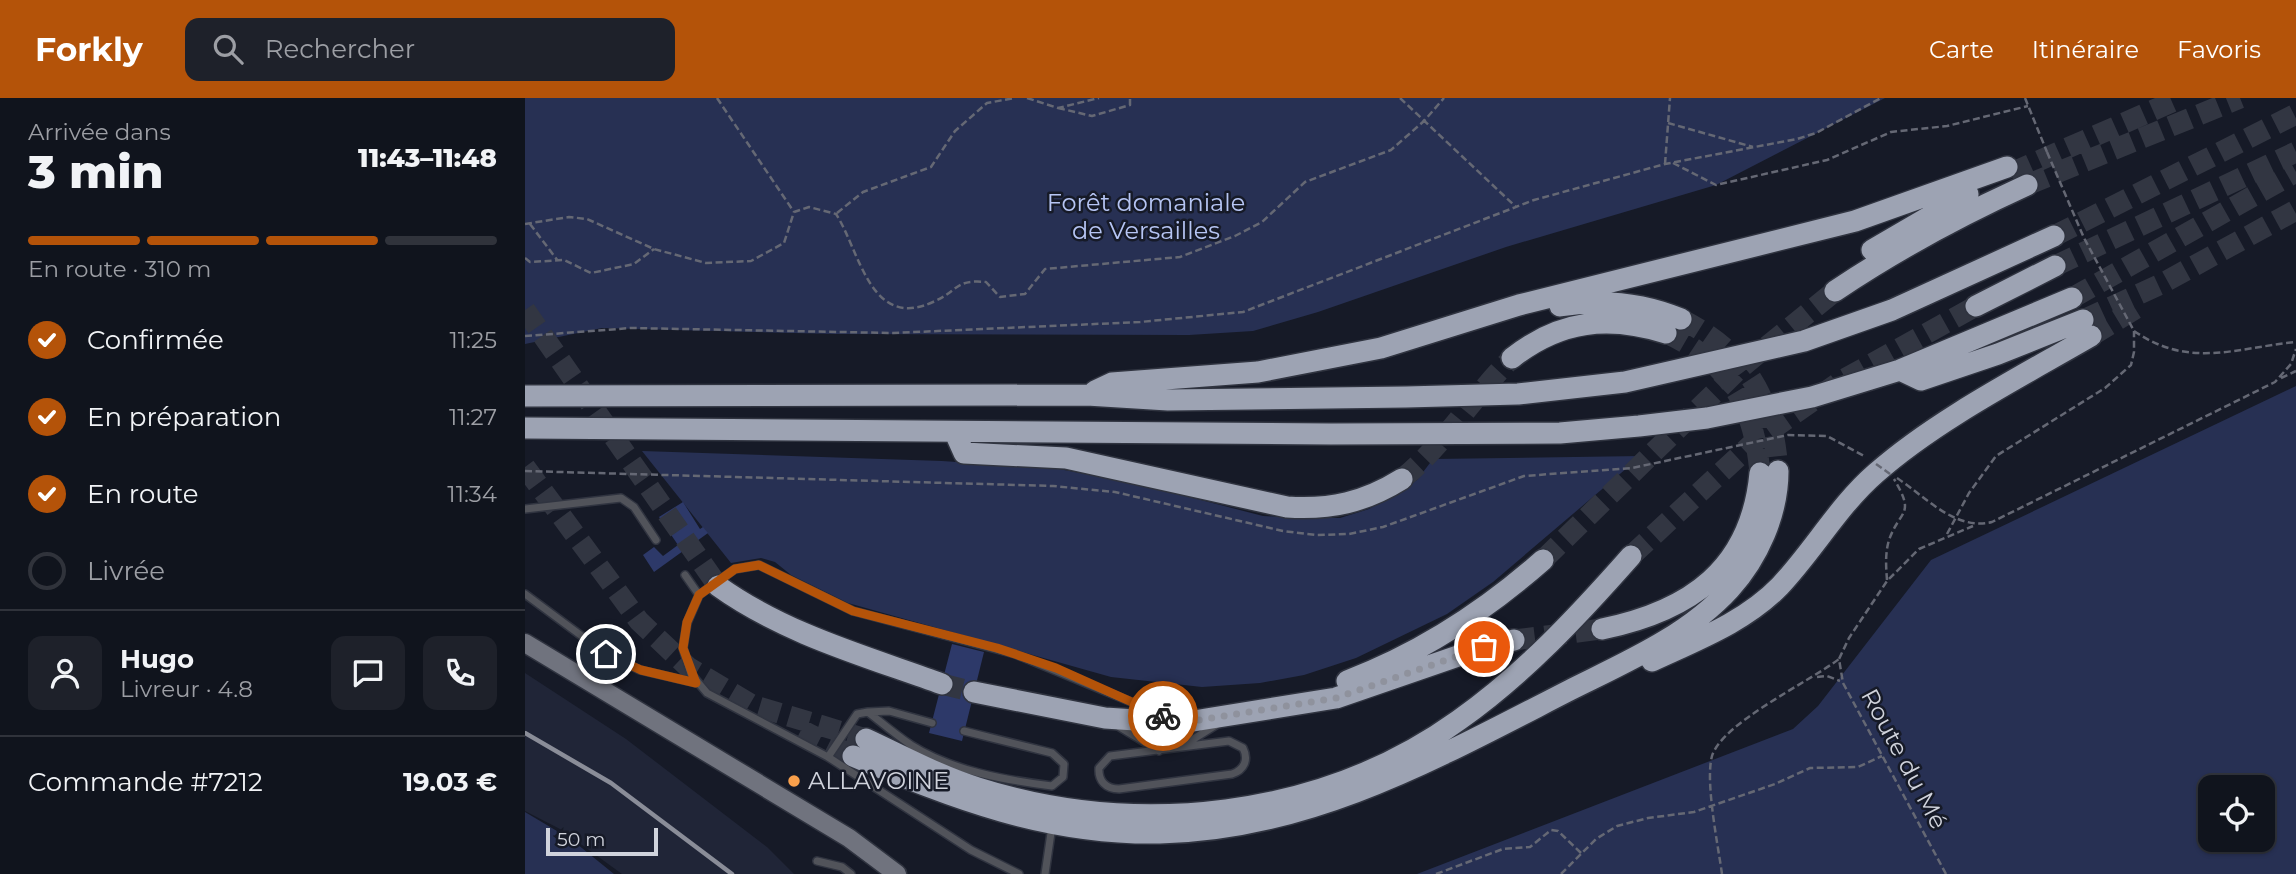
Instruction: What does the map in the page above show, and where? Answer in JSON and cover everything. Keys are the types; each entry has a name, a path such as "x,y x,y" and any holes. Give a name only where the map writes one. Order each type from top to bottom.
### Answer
{"highway":[{"path":"1381,348 1519,305 1855,221 2015,175 1954,218 1829,288"},
{"path":"525,396 1087,395 1181,400 1406,397 1560,391 1625,382 1804,341 1915,301 2054,236"},
{"path":"1976,306 2055,266"},
{"path":"525,428 955,433 1560,433 1707,418 1812,397 1900,370 2072,298"},
{"path":"1087,395 1112,383 1258,372 1381,348 1530,311 1570,304 1637,305 1674,326 1625,322 1583,323 1545,336 1512,358"},
{"path":"853,756 972,804 1053,825 1158,833 1258,823 1361,792 1691,643 1748,613 1780,586 1858,491 1891,460 2087,328 1921,380 1900,370"},
{"path":"525,384 551,384 575,398"},
{"path":"955,433 964,453 1066,458 1287,507 1320,508 1356,502 1402,479"},
{"path":"1478,738 1653,647 1714,605 1754,557 1771,517 1769,472 1755,501 1744,537 1715,577 1671,609 1602,629"},
{"path":"866,739 977,788 1055,807 1126,815 1196,814 1275,800 1364,772 1457,722 1550,644 1631,556"},
{"path":"1236,715 1327,689 1437,640 1476,615 1543,559"},
{"path":"718,586 747,607 805,635 942,684"},
{"path":"974,692 1105,718 1181,723 1336,698 1471,651 1514,640"}],"main road":[{"path":"525,643 849,838 897,874"}],"lane":[{"path":"525,509 621,498 634,507 656,540"},
{"path":"696,683 683,648 687,622 699,595 735,569 759,565 853,611 1015,654 1181,723"},
{"path":"685,575 699,595"},
{"path":"525,594 606,654 641,670 696,683 716,699 828,757 971,850 1019,874"},
{"path":"828,757 857,714 889,711 932,723"},
{"path":"868,712 912,745 961,766 1017,781 1052,786 1063,778 1064,764 1052,753 964,730"},
{"path":"1180,748 1236,715"},
{"path":"1105,718 1159,751"},
{"path":"1235,742 1243,748 1246,759 1242,769 1232,774 1174,783 1113,789 1100,779 1099,768 1110,756 1159,751 1235,742"},
{"path":"1045,874 1053,825"},
{"path":"817,861 842,867 851,874"}],"path":[{"path":"717,98 794,212"},
{"path":"836,214 863,192 931,167 955,131 987,103 1015,98"},
{"path":"1027,98 1092,116 1130,106 1130,98"},
{"path":"1058,108 1099,98"},
{"path":"1399,98 1516,207"},
{"path":"836,214 869,285 882,300 895,307 912,308 933,302 966,280 986,282 1000,297 1025,294 1045,268 1180,257 1235,236 1262,222 1305,182 1391,150 1424,121 1444,98"},
{"path":"1665,164 1670,98"},
{"path":"525,336 631,328 893,333 1140,321 1243,312 1516,207 1665,164 1756,148 1816,133 1881,98"},
{"path":"1946,535 1980,475 1996,456 2105,388 2131,365 2134,352 2134,331 2084,238 2025,98"},
{"path":"1673,163 1716,184 1827,160 1891,132 1947,126 2028,106"},
{"path":"1668,123 1756,148"},
{"path":"794,212 809,207 836,214"},
{"path":"527,223 569,217 587,219 654,249 706,263 751,261 784,243 794,212"},
{"path":"527,223 558,261"},
{"path":"525,258 530,262 558,261 591,273 634,264 654,249"},
{"path":"2134,331 2167,350 2189,354 2296,342"},
{"path":"2275,382 2291,364 2296,349"},
{"path":"1722,874 1714,806 1712,756 1722,738 1747,718 1814,678 1839,659 1849,638 1900,565 1919,549 1946,535 2004,518 2296,371"},
{"path":"1827,436 1875,463 1956,519 1974,525"},
{"path":"1887,581 1889,542 1906,515 1906,507 1890,474"},
{"name":"Route du Mé","path":"1839,659 1843,683 1946,874"},
{"path":"1814,678 1827,676 1843,683"},
{"path":"1561,874 1581,853 1617,826 1714,806 1810,768 1858,767 1882,756"},
{"path":"1436,874 1503,849 1530,847 1551,830 1558,831 1581,853"}],"shaded area":[{"path":"525,673 626,739 767,847 794,874 622,874 560,829 525,811"}],"green space":[{"name":"Forêt domaniale de Versailles","path":"525,98 1885,98 1716,185 1506,247 1318,312 1253,331 1189,335 834,334 602,328 525,344"},
{"path":"2296,386 2296,874 1417,874 1793,729 1818,706 1931,560"},
{"path":"642,451 942,461 1059,469 1139,484 1263,516 1301,518 1340,518 1369,509 1417,480 1433,459 1641,456 1493,582 1447,614 1356,658 1304,675 1260,683 1202,687 1111,677 848,603 791,575 775,562 761,558 731,563"},
{"path":"525,812 572,840 614,874 525,874"}],"building":[{"path":"683,502 700,529 703,527 708,533 654,572 643,555 654,547 663,556 678,545 659,517"},
{"path":"952,644 984,652 962,741 929,733"},
{"name":"ALLAVOINE","path":"794,775 799,778 794,786 789,783"}],"tunnel":[{"path":"2011,173 2181,98"},
{"path":"2027,185 2240,98"},
{"path":"2054,236 2296,114"},
{"path":"2055,266 2296,152"},
{"path":"2072,298 2296,172"},
{"path":"2083,320 2161,284 2296,210"},
{"path":"1543,560 1738,370 1835,291"},
{"path":"1631,556 1754,442 1841,381 1976,306"},
{"path":"2091,336 2140,306"},
{"path":"525,310 718,586"},
{"path":"1681,319 1723,347 1752,380 1770,421 1778,471"},
{"path":"1666,333 1706,358 1722,372 1734,388 1752,427 1760,473"},
{"path":"1402,479 1432,451 1512,358"},
{"path":"525,467 639,621 688,667 752,705 866,739"},
{"path":"1514,640 1602,629"},
{"path":"942,684 974,692"},
{"path":"801,730 853,756"}],"railway":[{"path":"525,733 611,783 732,874"}],"way so far":[{"path":"1163,716 1181,723 1336,698 1484,647"}],"place":[{"name":"ALLAVOINE","path":"794,781"}],"route":[{"path":"606,654 641,670 696,683 683,648 687,622 699,595 716,580 735,569 759,565 769,567 811,592 853,611 997,648 1056,668 1163,716"}]}
